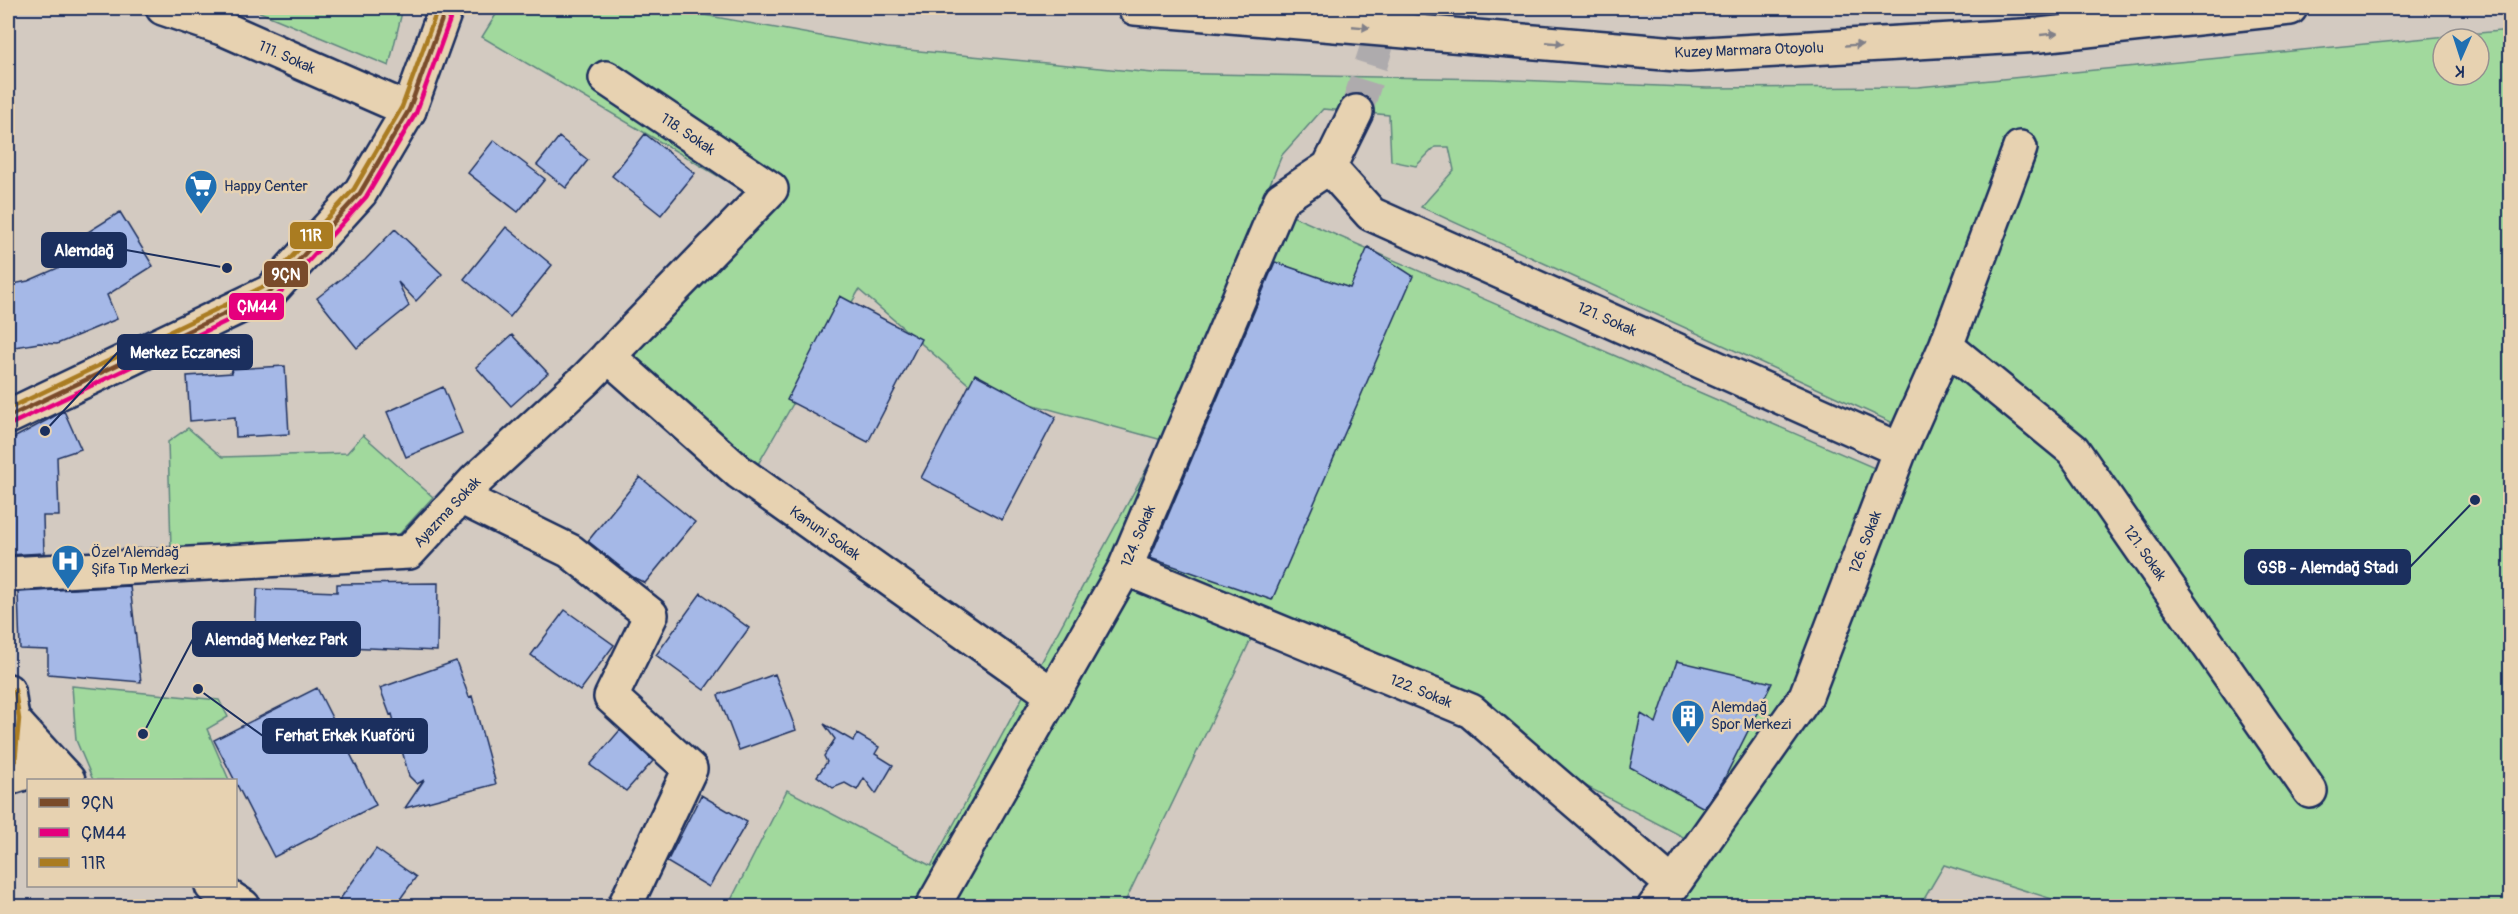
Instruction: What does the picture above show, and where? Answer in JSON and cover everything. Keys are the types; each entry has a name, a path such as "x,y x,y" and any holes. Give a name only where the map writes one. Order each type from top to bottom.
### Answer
{"main road":[{"name":"111. Sokak","path":"163,8 222,28 409,110"},
{"path":"8,417 270,292 360,193 409,110 446,8"},
{"name":"Kuzey Marmara Otoyolu","path":"1135,8 1688,55 2040,35 2290,8"},
{"name":"118. Sokak","path":"606,78 771,189"},
{"path":"1329,166 1356,112"},
{"name":"126. Sokak","path":"1664,896 1806,696 1900,450 1946,346 2020,148"},
{"name":"121. Sokak","path":"1329,166 1371,214 1900,450"},
{"name":"124. Sokak","path":"933,906 1125,568 1281,199 1329,166"},
{"name":"Ayazma Sokak","path":"8,574 409,552 460,497 608,356 771,189"},
{"name":"121. Sokak","path":"1946,346 2073,450 2310,791"},
{"name":"Kanuni Sokak","path":"608,356 739,472 1053,696"},
{"path":"460,497 570,551 651,615 611,697 690,768 625,906"},
{"name":"122. Sokak","path":"1125,568 1471,711 1664,896"},
{"path":"8,761 10,705"},
{"path":"10,705 60,772"},
{"path":"8,778 60,772"},
{"path":"215,887 243,906"}],"green space":[{"path":"250,8 403,8 389,66"},
{"path":"500,8 665,8 887,48 1153,73 1492,79 1707,88 1918,87 2431,38 2431,87 2491,87 2491,32 2510,30 2510,906 2074,906 1944,865 1920,906 1678,906 1714,853 1452,716 1253,635 1123,906 728,906 787,790 931,866 1162,440 973,388 859,290 750,478 615,362 747,193 482,37","holes":["1323,109 1389,115 1391,161 1416,166 1435,147 1449,147 1454,170 1421,207 1891,422 1879,470 1262,203 1282,155"]},
{"path":"188,428 222,457 347,453 363,435 433,497 395,539 171,548 168,442"},
{"path":"72,686 219,700 228,717 207,729 229,779 93,779 76,740"}],"building":[{"path":"645,134 695,173 661,215 612,176"},
{"path":"559,137 588,160 566,188 537,165"},
{"path":"494,140 545,179 518,212 468,173"},
{"path":"120,212 153,266 107,295 117,319 57,344 39,343 8,348 8,285 28,281 90,254 80,237"},
{"path":"506,227 552,265 510,317 464,279"},
{"path":"395,229 442,274 416,301 398,282 409,306 357,348 317,298 365,260"},
{"path":"1368,247 1413,276 1272,600 1150,558 1275,262 1350,288"},
{"path":"840,296 921,339 868,442 787,400"},
{"path":"512,335 548,373 511,406 476,367"},
{"path":"285,366 289,434 236,437 235,417 190,421 187,376 232,373 231,369"},
{"path":"975,374 1056,417 1002,520 921,478"},
{"path":"443,387 462,433 406,457 387,412"},
{"path":"64,411 81,449 57,457 59,516 43,516 44,553 8,555 8,441"},
{"path":"640,477 695,522 645,583 633,577 588,541"},
{"path":"438,583 437,651 255,643 257,589 337,592 337,584"},
{"path":"130,586 141,682 48,674 48,650 20,649 18,592"},
{"path":"701,593 749,628 704,690 656,655"},
{"path":"565,610 614,645 580,691 531,655"},
{"path":"456,661 469,697 472,696 496,784 405,808 424,780 417,784 409,776 392,714 390,715 380,688"},
{"name":"Alemdağ Spor Merkezi","path":"1677,661 1772,683 1723,781 1704,808 1630,767 1641,714 1656,723"},
{"path":"775,674 796,730 739,750 718,695"},
{"path":"317,688 376,805 274,857 237,785 237,779 234,779 214,740"},
{"path":"824,724 853,741 857,734 879,747 875,754 893,765 876,794 864,778 857,790 845,783 833,788 817,776 827,762 824,756 835,739"},
{"path":"620,730 653,761 626,791 590,765"},
{"path":"701,795 747,822 709,887 667,862"},
{"path":"376,849 416,877 395,906 335,906"}],"tunnel":[{"path":"1356,112 1389,8"}],"transit line":[{"name":"11R","path":"8,409 265,286 354,189 402,107 438,8"},
{"name":"9ÇN","path":"8,417 270,292 360,193 409,110 446,8"},
{"name":"ÇM44","path":"11,424 275,298 366,197 416,113 453,11"},
{"name":"11R","path":"15,690 19,719 15,762"},
{"name":"9ÇN","path":"8,691 12,719 8,761"}],"place":[{"name":"Happy Center","path":"201,215"},
{"name":"Alemdağ","path":"227,268"},
{"name":"Merkez Eczanesi","path":"45,431"},
{"name":"GSB - Alemdağ Stadı","path":"2475,500"},
{"name":"Özel Alemdağ Şifa Tıp Merkezi","path":"68,590"},
{"name":"Ferhat Erkek Kuaförü","path":"198,689"},
{"name":"Alemdağ Merkez Park","path":"143,734"},
{"name":"Alemdağ Spor Merkezi","path":"1688,745"}]}
